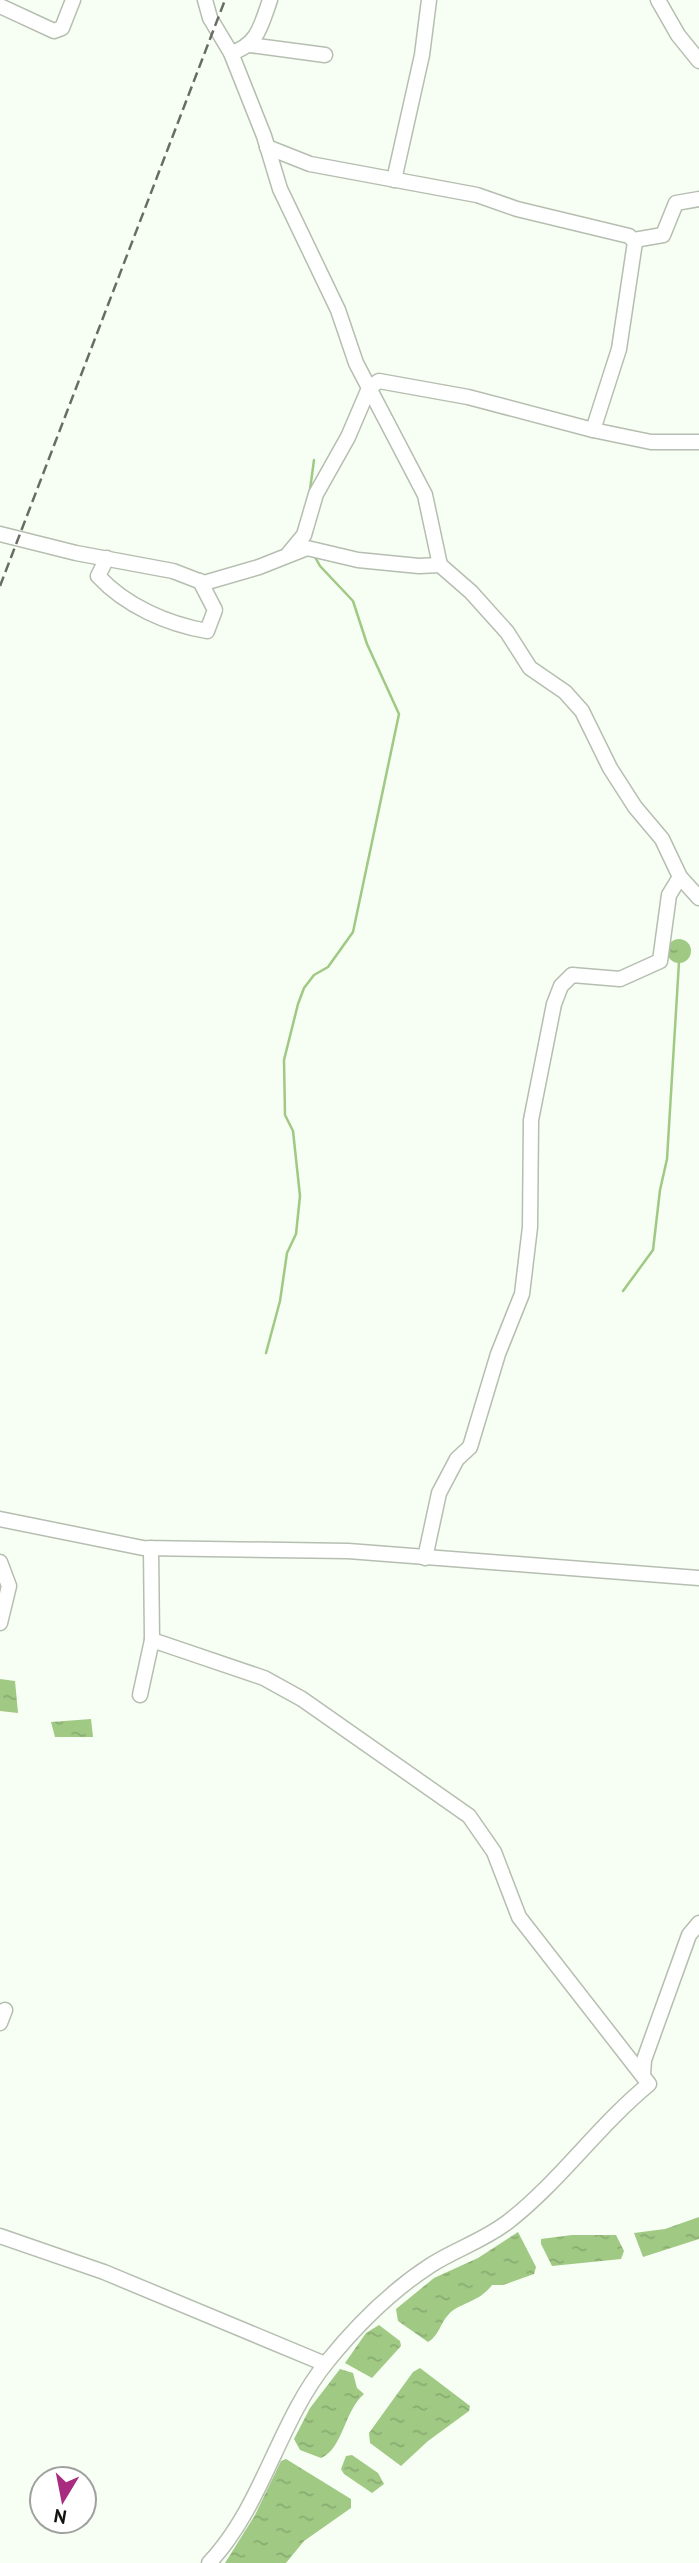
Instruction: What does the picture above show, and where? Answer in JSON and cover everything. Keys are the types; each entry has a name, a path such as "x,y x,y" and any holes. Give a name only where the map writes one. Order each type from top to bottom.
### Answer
{"street":[{"path":"0,6 54,31 62,28 73,0"},
{"path":"205,0 210,18 231,53 297,229 334,300 356,363 425,495 440,565 471,592 507,632 530,668 565,692 582,711 610,768 635,807 662,839 680,877 695,893"},
{"path":"231,53 255,41 270,0"},
{"path":"394,180 422,55 429,0"},
{"path":"658,0 678,35 699,61"},
{"path":"250,45 325,55"},
{"path":"267,147 310,164 477,195 634,240 663,235 676,203 699,199"},
{"path":"593,430 619,349 634,240"},
{"path":"289,554 304,535 312,503 348,437 369,388 379,381 409,384 651,442 699,442"},
{"path":"0,534 173,571 200,581 259,567 289,554 312,550 358,561 440,565"},
{"path":"107,558 98,576 116,595 188,628 207,631 215,610 200,581"},
{"path":"425,1558 444,1479 470,1447 498,1354 522,1294 530,1227 531,1133 554,1004 561,986 572,975 620,979 660,961 669,895 680,877"},
{"path":"0,1518 151,1548 348,1551 699,1578"},
{"path":"140,1695 152,1640 151,1548"},
{"path":"0,1562 9,1586 9,1597 0,1623"},
{"path":"152,1640 192,1652 274,1684 302,1699 469,1816 494,1852 519,1917 649,2084 615,2112 526,2207 492,2234 415,2276 360,2323 325,2364 235,2532 209,2563"},
{"path":"643,2074 644,2060 689,1935 699,1923"},
{"path":"0,2236 104,2272 325,2364"}],"water":[{"path":"679,939 687,943 691,951 687,959 679,963 671,959 667,951 671,943"},
{"path":"0,1679 15,1681 18,1713 0,1711"},
{"path":"91,1719 93,1737 55,1737 51,1722"},
{"path":"699,2217 699,2239 643,2257 634,2233 665,2229"},
{"path":"518,2232 536,2267 534,2274 503,2285 492,2285 482,2295 449,2314 428,2342 398,2321 396,2309 434,2278 478,2258"},
{"path":"572,2235 616,2235 624,2251 621,2259 552,2266 541,2239"},
{"path":"379,2325 400,2341 401,2346 372,2378 345,2363 366,2333"},
{"path":"420,2368 470,2406 469,2411 428,2441 401,2466 370,2443 369,2433 413,2372"},
{"path":"340,2369 353,2373 357,2388 364,2394 357,2401 334,2447 321,2458 300,2450 294,2439 310,2408"},
{"path":"352,2455 378,2473 384,2484 372,2493 344,2474 341,2469 346,2456"},
{"path":"286,2459 351,2499 351,2508 304,2541 286,2563 225,2563 255,2515 281,2461"}],"waterway":[{"path":"309,497 314,460"},
{"path":"266,1353 280,1301 287,1253 296,1234 300,1196 293,1131 285,1115 284,1060 304,988 314,975 328,967 353,932 399,714 367,644 353,601 315,557"},
{"path":"623,1291 653,1250 660,1190 667,1159 679,962"}],"railway":[{"path":"0,586 225,0"}]}
